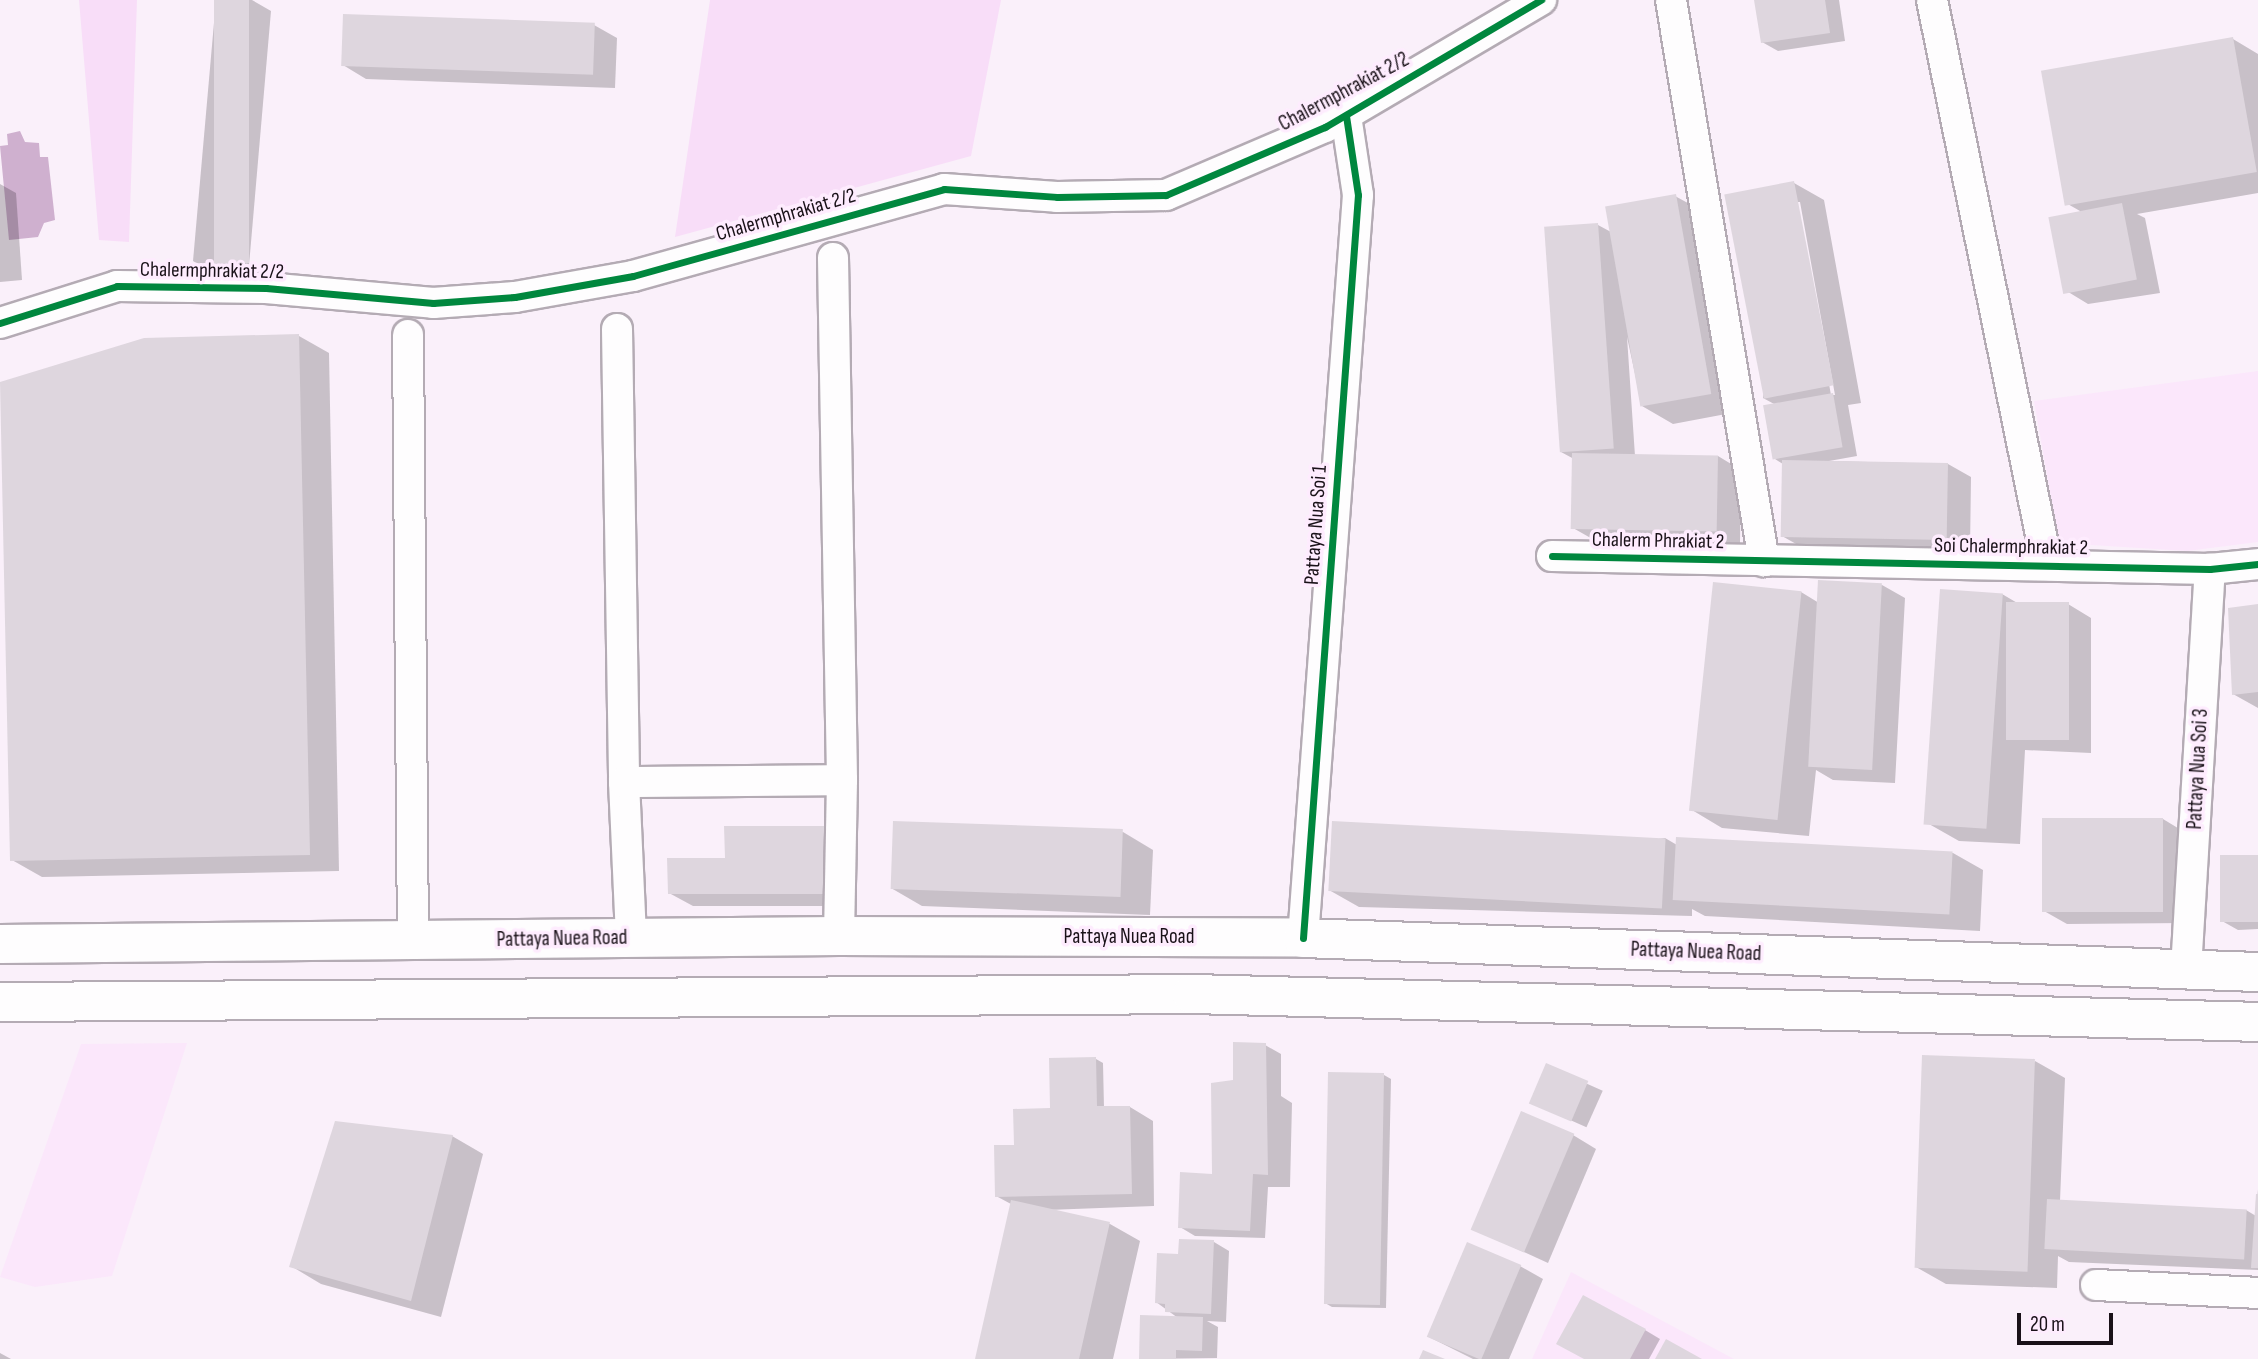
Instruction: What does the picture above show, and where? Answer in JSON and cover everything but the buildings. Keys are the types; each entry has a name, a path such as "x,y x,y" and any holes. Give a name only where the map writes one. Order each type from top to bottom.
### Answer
{"main road":[{"name":"Pattaya Nuea Road","path":"0,944 839,936 1304,938 2258,972"},
{"path":"0,1002 1192,993 2258,1023"}],"street":[{"name":"Chalermphrakiat 2/2","path":"0,323 117,286 266,288 433,303 515,297 633,276 944,189 1057,197 1166,195 1346,116 1541,0"},
{"path":"1671,0 1764,561"},
{"path":"1932,0 2047,564"},
{"name":"Pattaya Nua Soi 1","path":"1304,938 1358,195 1346,116"},
{"path":"833,258 842,780 839,936"},
{"path":"617,329 624,782 631,938"},
{"path":"408,335 413,940"},
{"name":"Chalerm Phrakiat 2","path":"1552,556 1764,561"},
{"name":"Soi Chalermphrakiat 2","path":"1764,561 2210,569 2258,564"},
{"name":"Pattaya Nua Soi 3","path":"2186,970 2210,569"},
{"path":"624,782 842,780"},
{"path":"2096,1285 2258,1293"}],"shaded area":[{"path":"79,0 137,0 129,242 99,240"},
{"path":"710,0 1001,0 971,156 675,237"},
{"path":"20,131 25,142 39,143 40,157 48,157 55,220 44,223 38,237 9,240 0,146 8,145 7,134"},
{"path":"2258,371 2258,542 2187,551 2059,543 2034,401"},
{"path":"187,1043 112,1276 35,1287 0,1277 81,1044"},
{"path":"1571,1272 1734,1359 1532,1359"}],"cycle path":[{"path":"0,323 117,286 266,288 433,303 515,297 633,276 944,189 1057,197 1166,195 1325,127 1541,0"},
{"path":"1303,938 1358,195 1346,116"},
{"path":"1552,556 2210,569 2258,564"}]}
